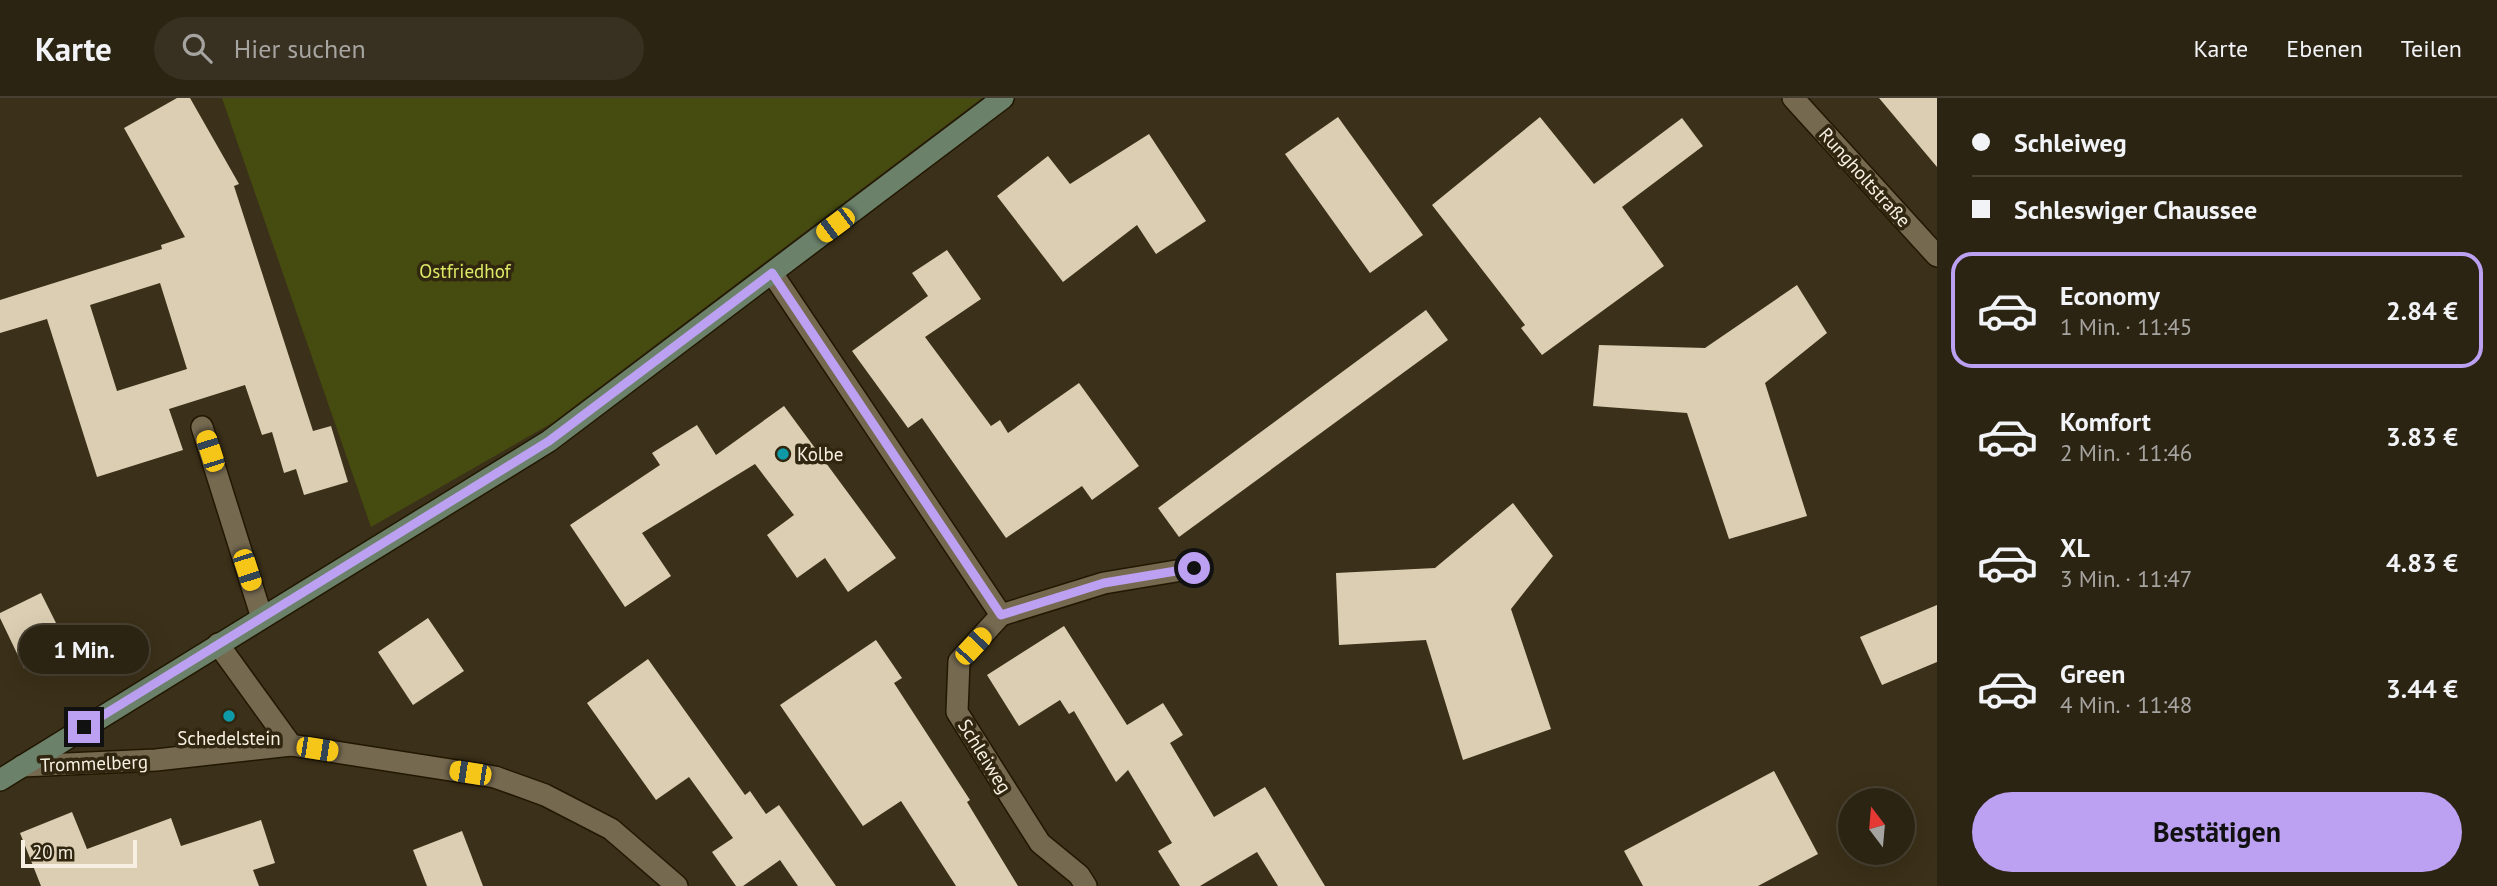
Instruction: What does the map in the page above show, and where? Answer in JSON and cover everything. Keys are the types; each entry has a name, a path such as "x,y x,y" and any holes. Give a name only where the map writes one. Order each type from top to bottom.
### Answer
{"street":[{"path":"0,780 549,441 1003,98"},
{"name":"Rungholtstraße","path":"1793,98 1937,256"},
{"path":"772,273 1001,615 1104,583 1194,568"},
{"path":"202,427 262,618"},
{"name":"Schleiweg","path":"1001,615 959,662 957,712 1040,843 1079,875 1086,886"},
{"path":"218,644 291,745"},
{"name":"Trommelberg","path":"22,766 156,760 291,745 495,777 545,795 611,829 677,886"}],"green space":[{"name":"Ostfriedhof","path":"222,98 982,98 552,423 371,527"}],"building":[{"path":"177,98 190,98 239,184 234,186 313,431 331,426 348,482 304,495 296,469 284,473 272,432 262,435 245,385 169,409 183,450 97,477 47,319 0,333 0,300 162,249 161,245 185,237 124,128","holes":["160,283 187,369 117,391 90,305"]},
{"path":"1879,98 1937,98 1937,167"},
{"path":"1338,117 1423,235 1370,273 1285,154"},
{"path":"1540,117 1594,184 1682,118 1703,146 1622,207 1664,266 1542,355 1521,328 1525,325 1432,205"},
{"path":"1149,134 1206,221 1156,254 1137,225 1063,282 997,196 1048,156 1070,184"},
{"path":"947,250 981,299 925,337 991,426 1000,420 1008,433 1079,383 1139,466 1092,500 1082,486 1006,538 922,418 908,428 852,351 928,296 912,273"},
{"path":"1797,285 1827,333 1765,383 1807,516 1729,539 1687,413 1593,406 1599,345 1705,348"},
{"path":"1426,310 1448,340 1179,537 1158,508"},
{"path":"784,406 896,558 848,592 825,558 797,578 767,535 794,515 755,464 642,533 671,576 625,607 570,525 660,465 652,453 697,425 716,455"},
{"path":"1513,503 1553,556 1511,609 1551,729 1463,760 1426,640 1339,645 1336,573 1435,568"},
{"path":"41,593 68,647 24,668 0,613"},
{"path":"1937,605 1937,662 1882,685 1860,637"},
{"path":"428,618 464,671 413,705 378,652"},
{"path":"1064,626 1127,725 1163,703 1183,735 1170,743 1214,817 1265,787 1325,886 1278,886 1257,852 1200,886 1180,886 1158,851 1172,843 1128,770 1116,782 1074,711 1069,714 1060,700 1019,726 987,675"},
{"path":"876,640 902,678 894,683 970,800 967,802 1018,886 956,886 901,801 863,826 780,705"},
{"path":"648,659 745,795 750,791 766,814 779,805 836,886 798,886 780,860 743,886 736,886 712,852 733,838 689,777 656,800 587,703"},
{"path":"1774,771 1818,854 1758,886 1643,886 1624,851"},
{"path":"72,812 87,849 171,818 181,846 261,820 275,863 253,870 259,886 41,886 20,833"},
{"path":"462,831 483,886 427,886 413,850"}],"place":[{"name":"Kolbe","path":"783,454"},
{"name":"Schedelstein","path":"229,716"}],"route":[{"path":"84,727 549,441 772,273 1001,615 1104,583 1194,568"}]}
